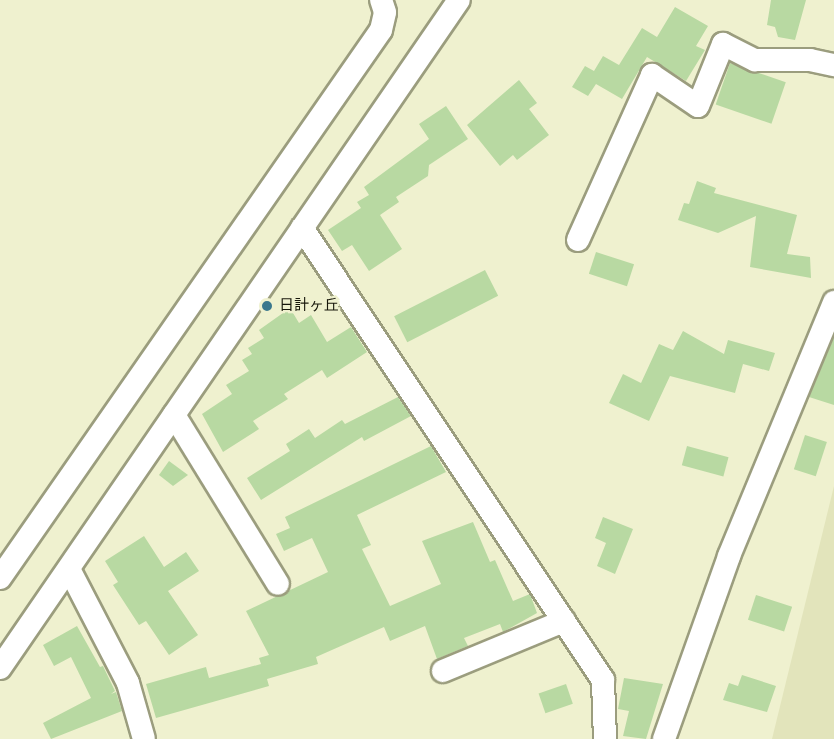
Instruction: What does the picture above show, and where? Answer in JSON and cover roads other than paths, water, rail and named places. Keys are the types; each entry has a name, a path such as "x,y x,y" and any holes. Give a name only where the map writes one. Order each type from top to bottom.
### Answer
{"street":[{"path":"0,578 381,30 385,12 381,0"},
{"path":"0,668 459,0"},
{"path":"578,240 652,75 698,106 723,44 754,60 810,60 834,65"},
{"path":"302,228 603,680 605,739"},
{"path":"664,739 729,556 834,302"},
{"path":"174,415 278,584"},
{"path":"69,569 128,683 144,739"},
{"path":"443,671 564,621"}],"place":[{"name":"日計ヶ丘","path":"267,306"}]}
